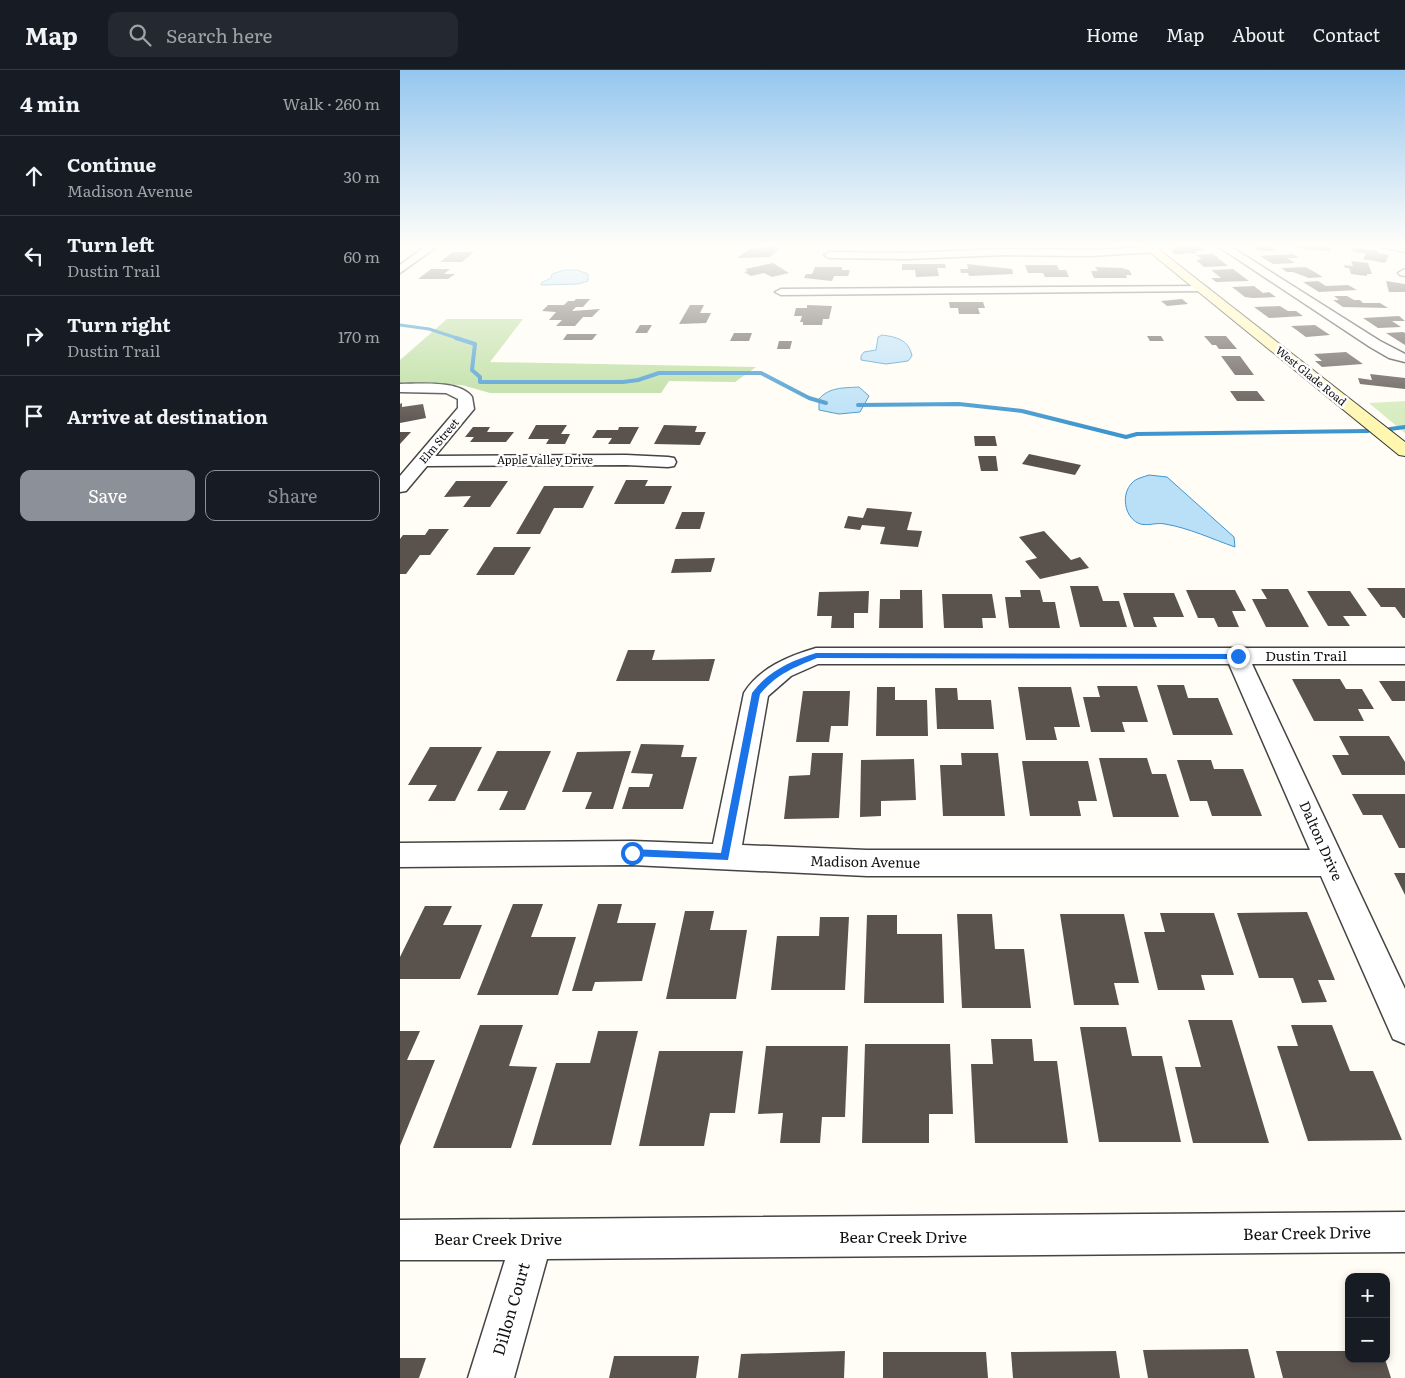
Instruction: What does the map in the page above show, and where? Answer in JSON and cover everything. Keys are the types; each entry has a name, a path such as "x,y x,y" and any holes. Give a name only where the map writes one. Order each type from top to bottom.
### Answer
{"main road":[{"name":"West Glade Road","path":"1224,306 1405,451"}],"street":[{"path":"1316,306 1375,344 1394,355 1405,358"},
{"name":"Elm Street","path":"400,388 446,389 455,391 465,398 466,409 400,487"},
{"name":"Apple Valley Drive","path":"423,460 626,460 668,462"},
{"name":"Dustin Trail","path":"725,857 756,693 769,678 786,668 816,656 1405,656"},
{"name":"Dalton Drive","path":"1238,656 1405,1027"},
{"name":"Madison Avenue","path":"400,855 632,853 868,863 1331,863"},
{"name":"Bear Creek Drive","path":"400,1240 1405,1232"},
{"name":"Dillon Court","path":"491,1378 532,1240"}],"green space":[{"path":"447,319 523,319 490,362 756,367 735,382 669,381 661,393 490,393 462,385 400,383 400,360"},
{"path":"1405,401 1405,433 1369,403"}],"water":[{"path":"882,335 902,340 908,346 912,356 908,361 886,364 861,360 864,352 876,350 878,337"},
{"path":"859,387 869,396 860,412 839,414 819,410 819,399 827,392"},
{"path":"1149,475 1167,477 1234,537 1235,547 1183,528 1162,524 1141,524 1133,520 1127,510 1126,493 1134,481"}],"building":[{"path":"547,306 584,306 576,307 572,311 600,309 592,317 583,317 575,326 556,326 562,320 549,320 556,312 542,311"},
{"path":"689,306 703,306 700,313 711,313 706,323 679,324"},
{"path":"807,306 832,306 829,319 823,319 822,325 803,325 803,322 800,322 802,316 794,316 796,308 807,308"},
{"path":"950,306 984,306 985,308 978,308 980,314 959,314 958,308 950,308"},
{"path":"1280,306 1288,311 1296,311 1303,316 1269,318 1254,307"},
{"path":"1342,306 1385,306 1388,308"},
{"path":"1399,316 1405,321 1392,321 1401,327 1378,328 1363,318"},
{"path":"640,325 652,325 647,333 635,333"},
{"path":"1315,325 1330,335 1306,337 1291,326"},
{"path":"734,333 752,333 749,341 730,341"},
{"path":"1386,333 1405,333 1405,345"},
{"path":"567,334 597,334 592,340 563,340"},
{"path":"1147,336 1161,336 1164,341 1150,341"},
{"path":"1204,336 1226,336 1237,349 1219,349 1216,345 1212,345"},
{"path":"779,341 792,341 790,349 777,349"},
{"path":"1346,352 1363,364 1322,367 1315,361 1322,361 1314,354"},
{"path":"1221,356 1240,356 1254,375 1235,375"},
{"path":"1370,374 1405,378 1405,389 1360,384 1358,378 1372,380"},
{"path":"1230,391 1257,391 1265,401 1237,401"},
{"path":"402,403 402,407 423,404 426,418 400,423 400,404"},
{"path":"536,425 567,425 561,434 570,434 565,444 546,444 549,439 528,439"},
{"path":"664,425 697,426 695,432 706,432 700,445 654,444"},
{"path":"473,427 490,427 487,432 514,432 506,442 470,442 474,437 465,437"},
{"path":"619,427 639,427 630,444 608,444 612,438 592,438 597,430 618,430"},
{"path":"400,432 411,432 400,444"},
{"path":"974,436 995,436 997,446 975,446"},
{"path":"1029,454 1081,465 1075,475 1022,464"},
{"path":"978,456 996,456 998,471 981,471"},
{"path":"626,480 648,480 645,486 672,486 664,504 614,504"},
{"path":"456,481 508,481 490,507 463,507 471,496 444,497"},
{"path":"544,486 594,486 583,508 554,508 540,534 516,534"},
{"path":"867,508 912,512 907,530 922,531 918,547 880,544 885,527 862,525 860,530 844,528 848,516 863,518"},
{"path":"682,512 705,512 700,529 675,529"},
{"path":"429,529 449,529 430,555 420,555 406,574 400,574 400,539 403,535 425,535"},
{"path":"1044,531 1071,560 1080,557 1089,568 1040,579 1025,561 1037,558 1019,537"},
{"path":"494,547 531,547 514,575 476,575"},
{"path":"715,558 711,572 671,573 675,559"},
{"path":"1070,586 1098,586 1103,601 1119,601 1127,627 1080,627"},
{"path":"1367,588 1405,588 1405,618 1395,607 1381,607"},
{"path":"1261,589 1288,589 1309,627 1266,627 1252,599 1267,599"},
{"path":"900,590 922,590 923,628 879,628 880,599 900,599"},
{"path":"1020,590 1040,590 1043,602 1055,602 1060,628 1009,628 1005,597 1021,597"},
{"path":"1186,590 1235,590 1246,611 1232,611 1239,627 1218,627 1214,618 1198,618"},
{"path":"869,591 868,613 854,613 854,628 831,628 832,616 817,616 819,592"},
{"path":"1307,591 1350,591 1367,616 1343,616 1350,626 1328,626"},
{"path":"1123,593 1174,593 1184,617 1153,617 1157,627 1134,627"},
{"path":"942,594 992,594 996,618 982,618 983,628 944,628"},
{"path":"628,650 655,650 652,660 715,659 709,681 616,681"},
{"path":"1292,679 1340,679 1346,689 1362,689 1374,709 1358,709 1364,721 1314,721"},
{"path":"1379,681 1405,681 1405,701 1392,701"},
{"path":"1157,685 1184,685 1188,698 1218,698 1233,735 1173,735"},
{"path":"1097,686 1137,686 1148,722 1122,722 1125,732 1091,732 1083,697 1100,697"},
{"path":"877,687 895,687 895,700 927,700 928,736 876,736"},
{"path":"1018,687 1071,687 1080,727 1054,727 1057,740 1026,740"},
{"path":"935,688 957,688 958,700 991,700 994,729 937,729"},
{"path":"803,691 850,691 848,726 831,726 829,742 796,742"},
{"path":"1339,736 1389,736 1405,762 1405,775 1342,775 1332,755 1349,755"},
{"path":"641,744 684,745 681,757 697,757 683,809 622,809 629,787 649,787 653,774 631,773"},
{"path":"430,747 482,747 455,801 428,801 437,785 408,785"},
{"path":"497,751 551,751 525,810 499,810 508,791 477,791"},
{"path":"631,751 613,809 585,809 592,792 562,792 577,752"},
{"path":"812,753 843,753 839,818 784,819 789,776 810,775"},
{"path":"961,753 998,753 1005,816 943,816 940,765 962,765"},
{"path":"1099,758 1147,758 1152,774 1166,774 1179,817 1113,817"},
{"path":"914,759 916,800 881,801 881,816 860,817 861,760"},
{"path":"1177,760 1211,760 1214,769 1243,769 1262,816 1212,816 1207,801 1190,801"},
{"path":"1022,761 1088,761 1097,801 1078,801 1081,816 1030,816"},
{"path":"1352,794 1405,794 1405,848 1399,848 1382,815 1363,815"},
{"path":"1394,873 1405,873 1405,895"},
{"path":"513,904 543,904 531,937 576,937 558,995 477,995"},
{"path":"598,904 622,904 617,923 656,923 642,981 595,982 592,991 572,991"},
{"path":"425,906 452,906 443,925 482,925 460,979 400,979 400,957"},
{"path":"685,911 714,911 710,930 747,930 736,999 666,999"},
{"path":"1307,912 1335,980 1318,980 1327,1002 1302,1003 1293,978 1259,978 1237,913"},
{"path":"1160,913 1214,913 1234,975 1201,975 1205,990 1158,990 1144,932 1165,932"},
{"path":"957,914 992,914 995,949 1024,949 1031,1008 962,1008"},
{"path":"1060,914 1124,914 1139,983 1114,983 1119,1005 1074,1005"},
{"path":"867,915 897,915 897,934 942,934 944,1003 864,1003"},
{"path":"820,917 849,917 845,990 771,990 777,936 819,936"},
{"path":"1188,1020 1232,1020 1269,1143 1193,1143 1175,1067 1201,1067"},
{"path":"480,1025 523,1025 509,1066 537,1067 511,1148 433,1148"},
{"path":"1291,1025 1332,1025 1350,1071 1373,1071 1402,1140 1308,1141 1277,1046 1298,1046"},
{"path":"1080,1027 1126,1027 1132,1056 1162,1056 1181,1142 1099,1142"},
{"path":"400,1031 420,1031 407,1060 435,1060 400,1146"},
{"path":"598,1031 638,1031 611,1145 532,1145 556,1063 590,1063"},
{"path":"991,1039 1032,1039 1034,1061 1057,1061 1068,1143 975,1143 971,1064 993,1064"},
{"path":"865,1044 950,1044 953,1114 929,1114 929,1143 862,1143"},
{"path":"766,1046 848,1046 845,1117 822,1117 820,1143 780,1143 783,1113 758,1114"},
{"path":"659,1051 743,1051 735,1113 710,1113 704,1146 639,1146"},
{"path":"1248,1349 1255,1378 1148,1378 1143,1350"},
{"path":"845,1351 844,1378 738,1378 741,1354"},
{"path":"1116,1351 1120,1378 1013,1378 1011,1352"},
{"path":"1276,1351 1345,1351 1345,1363 1386,1363 1391,1378 1283,1378"},
{"path":"883,1352 986,1352 988,1378 883,1378"},
{"path":"614,1356 699,1356 696,1378 609,1378"},
{"path":"400,1358 426,1358 419,1378 400,1378"}],"waterway":[{"path":"400,325 429,329 460,339"},
{"path":"456,338 475,344 472,370 480,377 480,382 623,382 638,380 659,373 761,373 809,398 826,403"},
{"path":"858,405 959,404 1022,411 1126,437 1137,434 1368,431"},
{"path":"1390,429 1405,427"}],"route":[{"path":"632,853 725,857 756,693 769,678 786,668 816,656 1238,656"}]}
